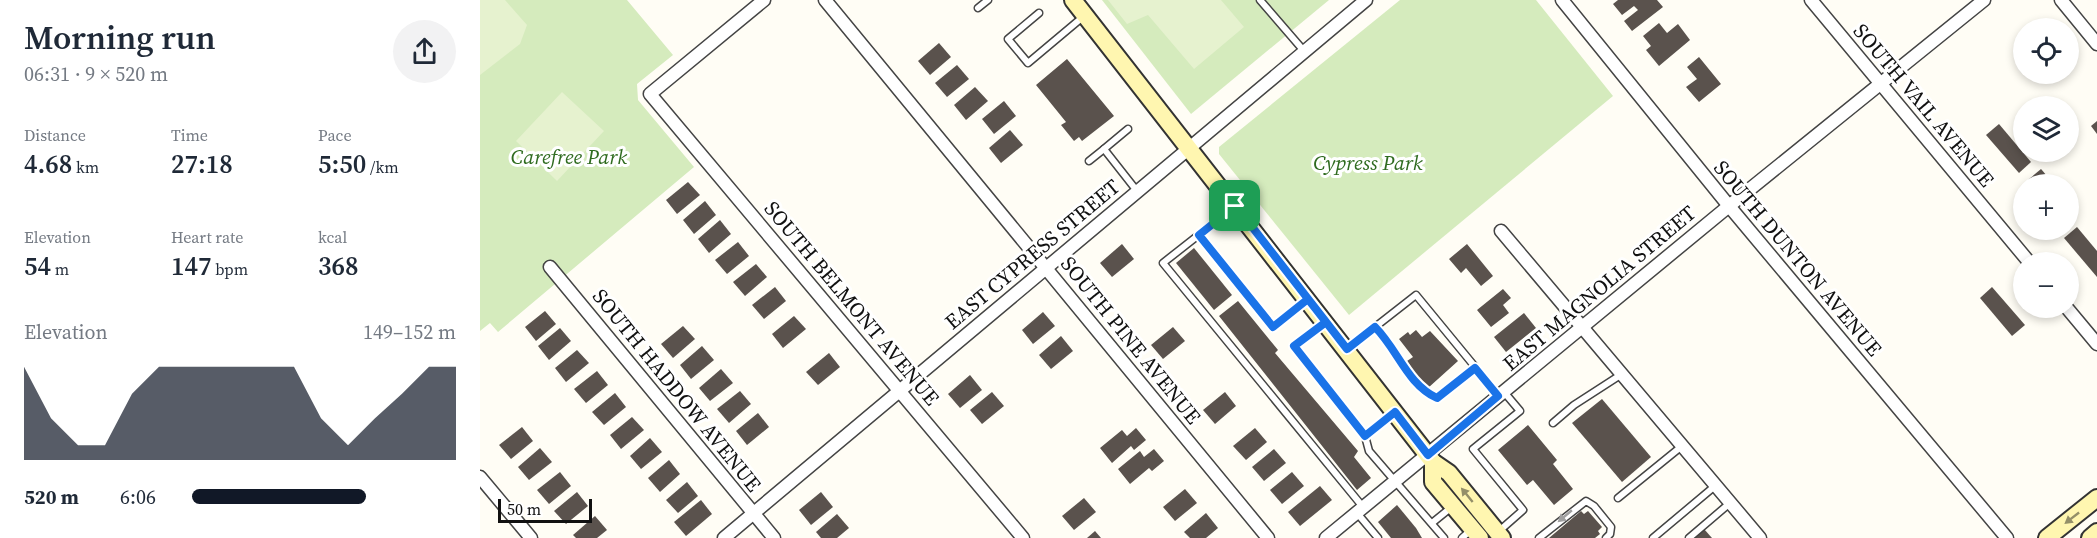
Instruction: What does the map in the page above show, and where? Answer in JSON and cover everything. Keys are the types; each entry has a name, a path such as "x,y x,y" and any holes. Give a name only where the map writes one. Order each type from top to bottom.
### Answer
{"main road":[{"path":"1073,0 1190,147 1430,459 1449,473 1499,535"},
{"path":"1430,459 1433,482 1453,506 1471,535"},
{"path":"2047,538 2097,498"},
{"path":"2090,538 2097,532"}],"street":[{"name":"SOUTH BELMONT AVENUE","path":"764,0 650,94 901,389 1023,538"},
{"name":"SOUTH PINE AVENUE","path":"825,0 1268,538"},
{"name":"EAST CYPRESS STREET","path":"724,538 1366,0"},
{"name":"SOUTH DUNTON AVENUE","path":"1562,0 1729,206 2007,538"},
{"name":"SOUTH VAIL AVENUE","path":"1811,0 2021,252"},
{"name":"EAST MAGNOLIA STREET","path":"1326,538 1395,482 1430,459 1502,394 1582,327 1984,0"},
{"path":"2061,0 2097,44"},
{"path":"1501,231 1760,538"},
{"name":"SOUTH HADDOW AVENUE","path":"550,267 774,538"},
{"path":"2075,318 2097,344"},
{"path":"480,477 531,538"}],"lane":[{"path":"978,8 988,0"},
{"path":"1260,0 1304,51"},
{"path":"1039,14 1008,39 1028,63 1085,16"},
{"path":"1089,161 1128,129"},
{"path":"1104,149 1137,191"},
{"path":"1235,206 1164,263 1360,510 1378,538"},
{"path":"1199,235 1273,327 1308,299"},
{"path":"1347,349 1416,295 1475,368 1520,411 1473,449 1523,510 1499,535"},
{"path":"1326,322 1294,346 1365,436 1369,450 1395,482 1409,494 1444,538"},
{"path":"1375,327 1388,340 1423,391 1437,398 1475,368"},
{"path":"1553,423 1574,405 1622,374"},
{"path":"1365,436 1395,412"},
{"path":"1618,498 1682,446"},
{"path":"1653,538 1715,486"},
{"path":"1539,538 1586,501 1594,506 1611,527 1610,534 1606,538"},
{"path":"1689,538 1730,503"},
{"path":"1432,523 1453,506"}],"green space":[{"name":"Carefree Park","path":"480,0 627,0 673,55 637,84 638,100 694,167 498,332 490,323 480,331"},
{"path":"480,0 505,0 527,25 520,44 480,75"},
{"path":"1102,0 1329,0 1191,114"},
{"path":"1108,0 1221,0 1244,27 1194,69 1148,15 1127,24"},
{"name":"Cypress Park","path":"1400,0 1536,0 1613,96 1349,315 1219,154 1219,147"},
{"path":"562,92 604,131 557,181 516,141"}],"building":[{"path":"1618,0 1657,0 1663,7 1632,31 1624,21 1638,10 1634,6 1622,15 1613,4"},
{"path":"1659,23 1667,33 1678,24 1690,40 1659,66 1646,50 1651,46 1643,36"},
{"path":"939,43 951,57 930,75 918,61"},
{"path":"1699,57 1721,84 1699,102 1686,87 1697,79 1687,67"},
{"path":"1067,59 1114,116 1082,141 1079,137 1074,141 1061,125 1066,122 1036,85"},
{"path":"957,65 969,79 947,97 935,83"},
{"path":"975,87 988,101 966,120 954,105"},
{"path":"1004,101 1016,116 994,134 982,119"},
{"path":"2097,121 2097,134 2091,126"},
{"path":"1999,124 2013,141 2013,162 2031,162 2019,173 1986,135"},
{"path":"1010,130 1023,145 1001,163 989,148"},
{"path":"2041,169 2045,174 2035,174"},
{"path":"688,182 700,195 677,214 666,200"},
{"path":"705,201 716,215 694,234 683,220"},
{"path":"720,220 731,234 709,253 698,239"},
{"path":"2079,229 2097,251 2097,277 2079,256 2079,252 2076,252 2066,240 2079,240"},
{"path":"738,242 749,256 727,274 715,260"},
{"path":"1122,244 1134,259 1112,277 1100,263"},
{"path":"1467,244 1493,276 1481,286 1466,268 1461,273 1449,259"},
{"path":"1194,248 1232,295 1214,310 1176,263"},
{"path":"756,264 767,277 745,296 733,282"},
{"path":"775,287 786,301 764,319 752,305"},
{"path":"1992,287 2013,311 2013,318 2019,318 2025,325 2012,336 1980,298"},
{"path":"1503,289 1511,298 1503,305 1509,313 1491,327 1477,310"},
{"path":"1238,301 1278,350 1275,353 1358,451 1354,457 1371,478 1357,490 1219,316"},
{"path":"545,311 556,324 536,341 525,327"},
{"path":"1043,312 1055,326 1033,344 1022,330"},
{"path":"1524,313 1536,328 1506,352 1494,337"},
{"path":"794,316 806,329 783,348 772,334"},
{"path":"683,326 695,339 673,358 661,344"},
{"path":"1173,327 1185,341 1163,359 1151,345"},
{"path":"560,328 571,341 549,360 538,346"},
{"path":"1416,330 1422,337 1430,331 1458,361 1428,388 1409,369 1411,367 1407,361 1413,357 1399,339 1408,332 1410,335"},
{"path":"1061,336 1073,351 1051,369 1039,355"},
{"path":"702,346 714,360 691,379 680,365"},
{"path":"577,350 589,363 566,382 555,368"},
{"path":"829,353 840,367 818,385 806,372"},
{"path":"721,369 733,383 710,401 699,388"},
{"path":"597,371 608,385 586,403 574,389"},
{"path":"970,375 982,390 960,408 948,394"},
{"path":"740,391 751,404 729,423 717,409"},
{"path":"992,392 1004,406 982,424 970,410"},
{"path":"1225,392 1236,406 1215,424 1203,410"},
{"path":"615,393 626,407 604,425 592,412"},
{"path":"1602,399 1651,457 1622,482 1572,423"},
{"path":"758,413 769,427 747,445 736,431"},
{"path":"632,417 644,430 621,449 610,435"},
{"path":"1528,425 1557,460 1553,464 1573,489 1554,505 1533,480 1527,485 1498,450"},
{"path":"522,427 533,441 511,459 499,445"},
{"path":"1136,428 1146,440 1134,450 1131,446 1112,463 1100,448 1122,430 1127,436"},
{"path":"1255,428 1267,442 1246,460 1233,446"},
{"path":"650,438 662,452 641,469 630,456"},
{"path":"540,448 552,462 529,480 518,467"},
{"path":"1154,449 1164,461 1152,471 1149,468 1130,484 1118,469 1140,451 1144,457"},
{"path":"1274,449 1286,463 1264,481 1252,467"},
{"path":"669,460 680,474 660,492 648,478"},
{"path":"560,472 571,486 549,504 537,490"},
{"path":"1292,472 1304,486 1282,504 1270,490"},
{"path":"687,482 698,496 678,513 666,500"},
{"path":"1320,486 1332,500 1300,526 1288,512"},
{"path":"1185,489 1197,503 1175,521 1163,507"},
{"path":"577,492 588,506 566,524 554,511"},
{"path":"821,492 833,507 811,525 799,510"},
{"path":"1084,498 1096,512 1074,530 1062,516"},
{"path":"701,500 712,514 686,536 674,522"},
{"path":"1397,505 1422,538 1391,538 1378,522"},
{"path":"1581,511 1584,514 1588,511 1602,527 1598,531 1600,534 1595,538 1549,538"},
{"path":"1206,513 1218,528 1206,538 1190,538 1184,532"},
{"path":"837,514 849,528 837,538 821,538 816,532"},
{"path":"595,516 607,530 597,538 576,538 573,535"},
{"path":"1704,529 1712,538 1694,538"},
{"path":"1095,531 1101,538 1087,538"}],"route":[{"path":"1235,206 1239,210 1347,349 1375,327 1388,340 1404,367 1423,391 1437,398 1475,368 1498,396 1428,455 1395,412 1365,436 1294,346 1326,322 1308,299 1273,327 1199,235 1235,206"}]}
